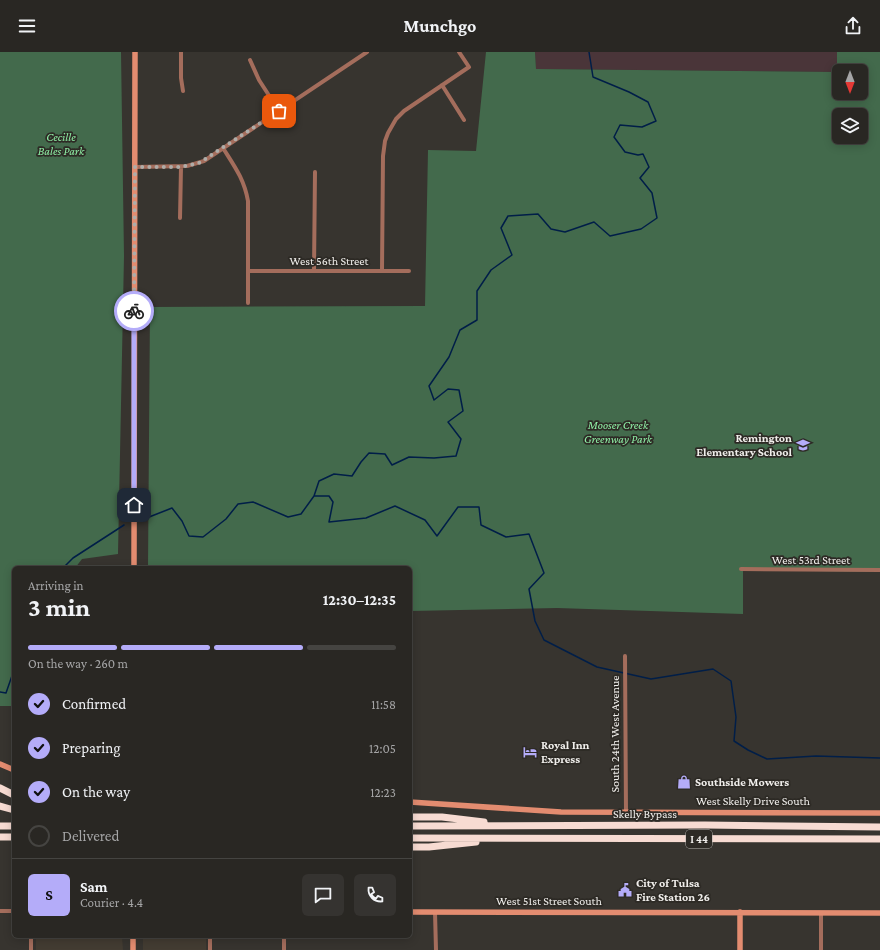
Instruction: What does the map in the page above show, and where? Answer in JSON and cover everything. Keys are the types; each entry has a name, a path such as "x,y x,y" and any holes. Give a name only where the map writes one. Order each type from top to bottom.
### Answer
{"highway":[{"path":"0,788 12,794"},
{"path":"0,806 12,809"},
{"path":"412,817 442,817 518,826"},
{"path":"0,826 12,826"},
{"name":"Skelly Bypass","path":"412,826 880,827"},
{"path":"0,837 12,837"},
{"name":"Skelly Bypass","path":"412,838 880,839"},
{"path":"412,846 429,847 518,838"}],"street":[{"path":"134,566 135,52"},
{"path":"181,52 181,78 183,91"},
{"path":"135,167 181,167 199,163 367,52"},
{"path":"382,271 382,165 386,139 393,124 402,113 469,67 459,52"},
{"path":"250,60 259,80 279,111"},
{"path":"442,85 464,120"},
{"path":"223,148 240,174 248,201 248,304"},
{"path":"180,218 181,167"},
{"path":"314,271 315,172"},
{"name":"West 56th Street","path":"248,271 409,271"},
{"name":"West 53rd Street","path":"742,569 880,570"},
{"name":"South 24th West Avenue","path":"624,656 626,812"},
{"path":"0,764 12,769"},
{"name":"West Skelly Drive South","path":"412,802 561,812 880,813"},
{"path":"0,911 12,911"},
{"name":"West 51st Street South","path":"412,912 880,913"},
{"path":"435,912 436,950"},
{"path":"740,912 740,950"},
{"path":"820,913 820,950"},
{"path":"31,938 31,950"},
{"path":"133,950 134,938"},
{"path":"210,938 210,950"},
{"path":"284,938 284,950"}],"shaded area":[{"path":"535,52 837,52 837,64 832,64 832,72 536,69"},
{"path":"36,938 122,938 123,950 36,950"},
{"path":"143,938 206,938 206,950 143,950"}],"green space":[{"name":"Cecille Bales Park","path":"0,52 121,52 124,256 118,554 82,559 77,566 12,566 12,706 0,706"},
{"name":"Mooser Creek Greenway Park","path":"486,52 535,52 536,69 832,72 832,100 868,100 868,64 837,64 837,52 880,52 880,572 743,570 743,614 557,608 412,611 412,566 148,566 150,307 425,306 428,150 476,151"}],"waterway":[{"path":"144,519 172,508 182,521 189,536 203,537 226,519 238,504 253,502 288,517 301,514 314,496 319,481 334,474 352,476 369,453 385,454 392,465 409,457 434,458 456,456 461,439 448,422 463,411 459,390 448,389 434,400 429,386 449,357 460,330 477,320 477,291 491,270 512,255 501,228 508,216 538,214 551,229 565,232 594,222 610,236 641,229 657,218 652,193 640,178 649,167 643,154 638,155 625,152 614,137 620,125 642,127 656,121 648,102 629,92 593,77 589,52"},
{"path":"314,496 329,496 333,502 329,522 366,518 395,506 425,520 437,536 458,507 479,507 481,525 506,537 529,534 544,573 529,589 535,621 544,640 597,667 651,679 713,669 731,681 736,717 734,741 767,759 816,756 880,758"},
{"path":"65,566 73,558 124,525"},
{"path":"0,692 6,693 12,676"}],"way so far":[{"path":"134,311 135,167 181,167 199,163 209,158 279,111"}],"place":[{"name":"Remington Elementary School","path":"803,445"},
{"name":"Royal Inn Express","path":"530,752"},
{"name":"Southside Mowers","path":"684,782"},
{"name":"City of Tulsa Fire Station 26","path":"625,890"}],"route":[{"path":"134,311 134,505"}]}
